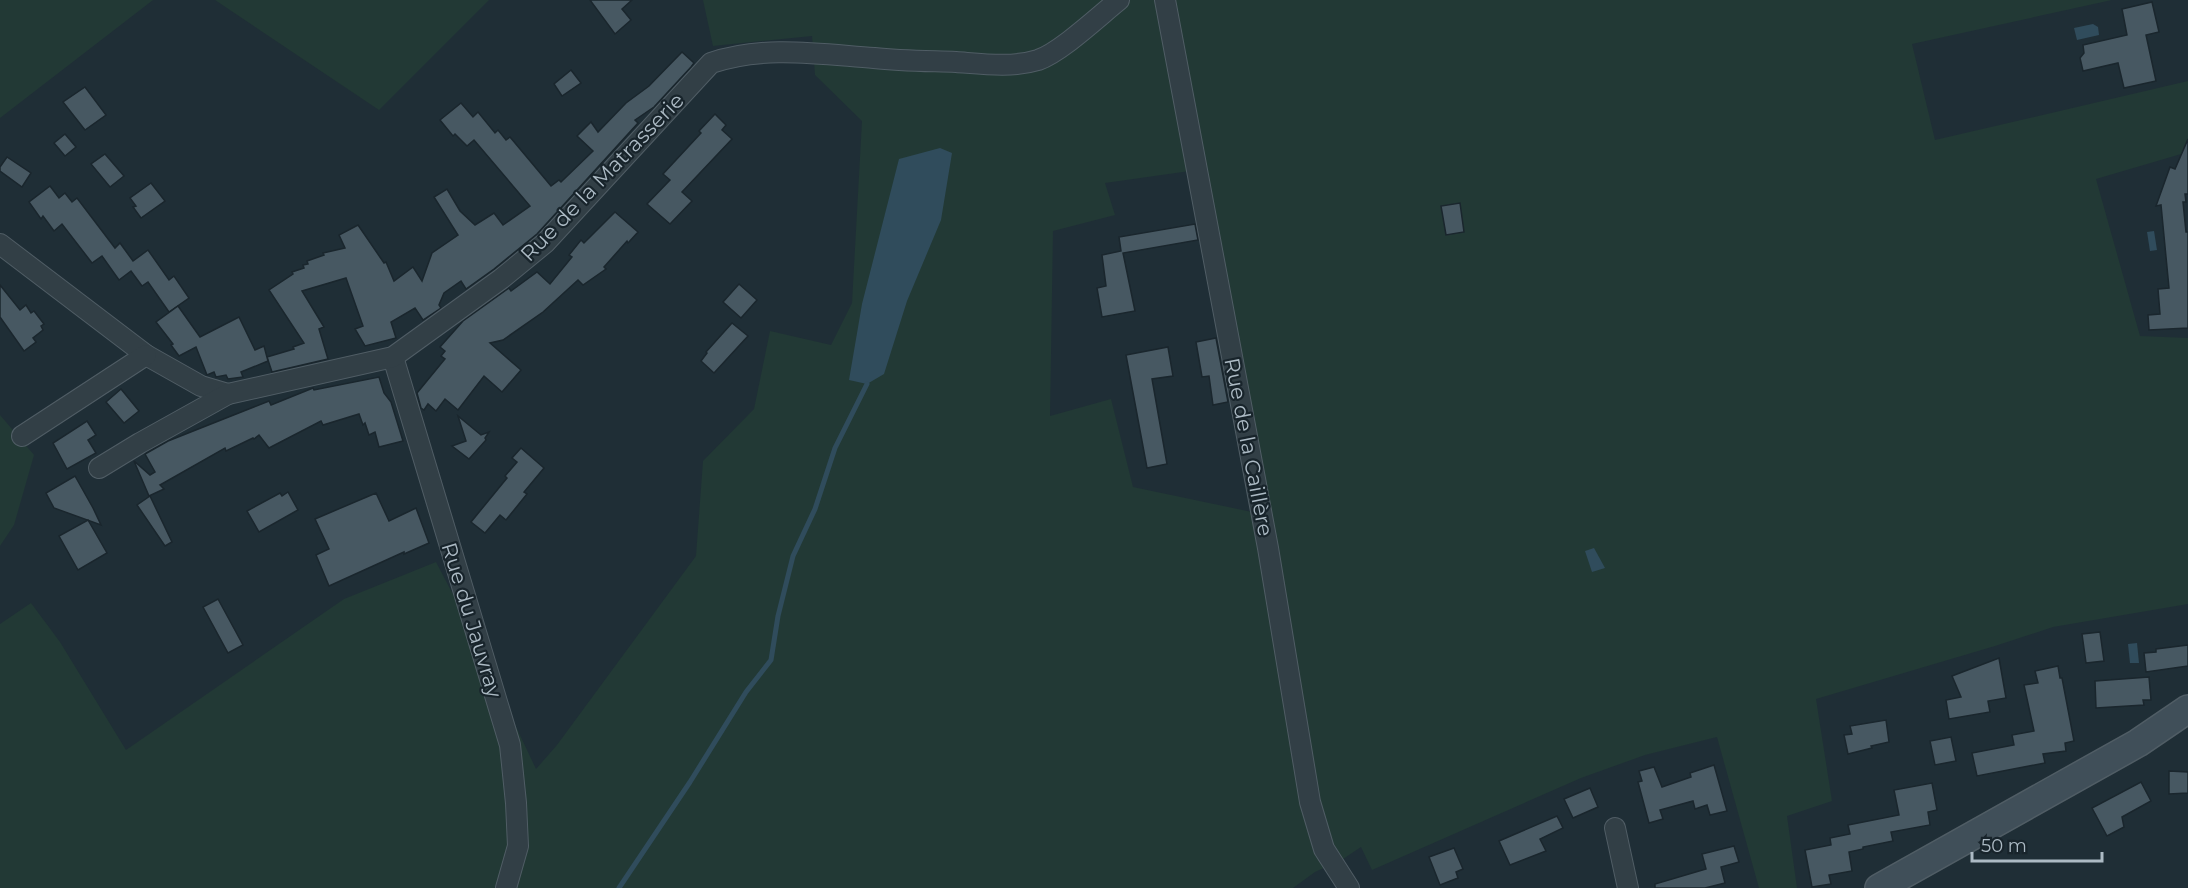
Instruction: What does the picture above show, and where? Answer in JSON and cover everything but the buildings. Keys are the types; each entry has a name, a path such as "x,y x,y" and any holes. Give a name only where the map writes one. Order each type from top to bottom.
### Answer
{"street":[{"name":"Rue de la Matrasserie","path":"99,468 228,394 393,357 501,279 545,243 711,63 755,52 819,53 876,59 1008,65 1039,59 1065,43 1119,0"},
{"name":"Rue de la Caillère","path":"1165,0 1268,548 1310,802 1324,849 1349,888"},
{"name":"Rue de la Matrasserie","path":"0,244 146,355 201,386 228,394"},
{"path":"22,436 146,355"},
{"name":"Rue du Jauvray","path":"393,357 510,745 518,846 506,888"},
{"path":"1879,888 2138,743 2188,709"},
{"path":"1615,828 1628,888"}],"green space":[{"path":"0,0 153,0 0,118"},
{"path":"215,0 489,0 379,110"},
{"path":"703,0 2112,0 1912,44 1935,140 2188,81 2188,152 2096,179 2140,336 2188,338 2188,604 2053,627 1816,699 1832,801 1787,816 1797,888 1759,888 1717,737 1645,755 1581,778 1372,870 1361,847 1343,859 1315,872 1293,888 0,888 0,624 31,603 60,642 126,750 344,599 436,562 536,769 557,745 696,556 703,461 754,409 770,331 831,345 852,303 862,121 815,75 812,36 713,46","holes":["1204,169 1252,512 1133,487 1111,399 1050,416 1053,231 1115,215 1105,183"]},
{"path":"0,415 34,455 14,525 0,546"}],"water":[{"path":"2093,24 2098,27 2099,35 2077,40 2074,28"},
{"path":"940,148 952,153 941,220 907,301 884,374 867,384 849,380 862,304 899,159"},
{"path":"2154,231 2157,250 2150,251 2147,232"},
{"path":"1594,548 1605,568 1592,572 1585,551"},
{"path":"2137,643 2139,663 2130,663 2128,644"}],"waterway":[{"path":"619,888 690,782 746,692 771,660 778,616 793,556 815,509 835,448 867,384"}]}
